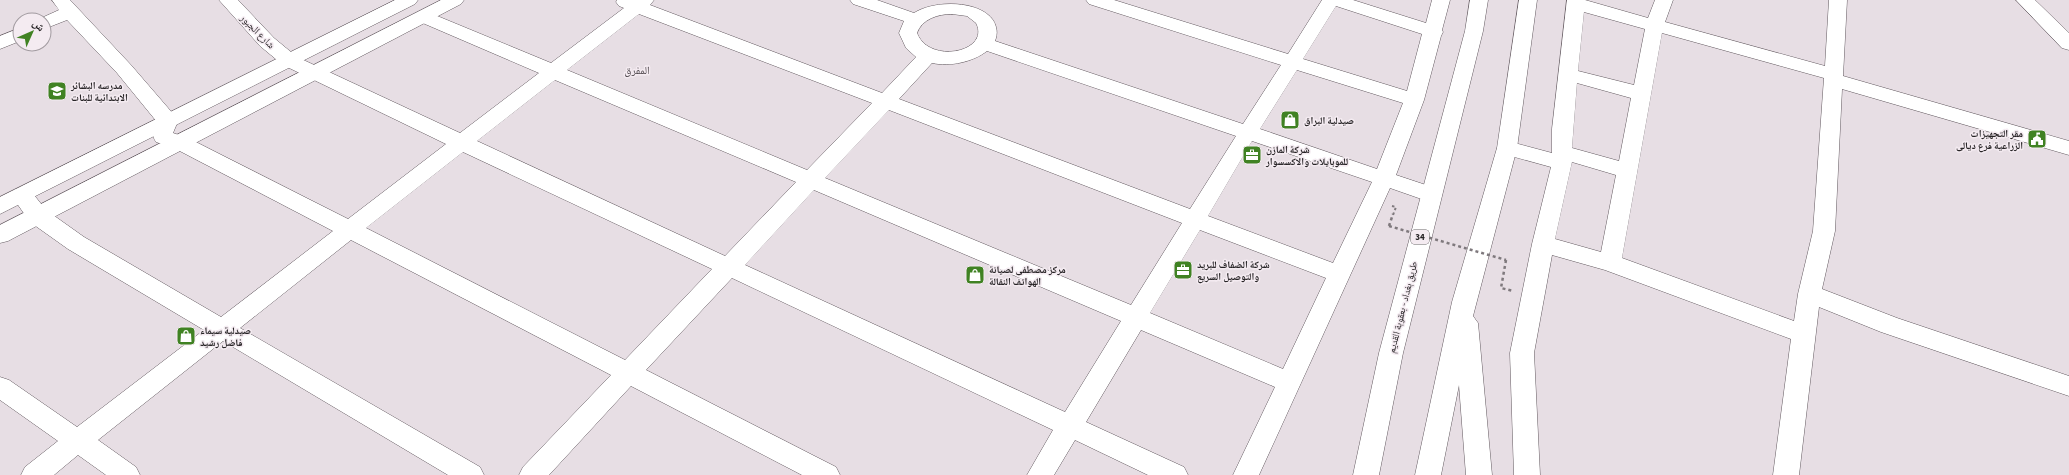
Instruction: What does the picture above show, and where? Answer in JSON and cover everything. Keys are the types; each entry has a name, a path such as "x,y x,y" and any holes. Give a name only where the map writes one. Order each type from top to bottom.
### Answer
{"main road":[{"name":"شارع الجبور","path":"228,0 267,42 290,61 314,74 1175,475"},
{"path":"0,235 181,143 455,0"},
{"path":"859,0 915,19"},
{"path":"973,12 986,0"},
{"path":"1095,0 1414,100"},
{"path":"1040,475 1248,132 1293,63 1331,0"},
{"path":"1335,0 1434,32"},
{"path":"1246,475 1384,178 1414,100 1434,32 1441,0"},
{"name":"طريق بغداد - بعقوبة القديم","path":"1366,475 1391,353 1430,194 1474,31 1479,0"},
{"path":"1428,475 1464,302 1506,148 1528,0"},
{"path":"1610,263 1655,24 1664,0"},
{"path":"1786,475 1809,294 1824,231 1830,161 1838,0"},
{"path":"2025,0 2069,44"},
{"path":"0,206 290,61 402,1"},
{"path":"34,475 554,72 634,2 885,101 1339,274"},
{"path":"1527,475 1522,353 1543,244 1562,157 1562,129 1576,2 1655,24 2069,148"},
{"path":"52,17 65,6 124,69 150,104 168,121"},
{"path":"942,8 961,9 973,12 981,17 989,30 988,37 985,44 978,49 960,57 938,58 928,56 912,46 908,39 907,32 915,19 925,13 942,8"},
{"path":"424,17 1289,382"},
{"path":"0,43 12,38"},
{"path":"985,44 1430,194"},
{"path":"532,475 928,56"},
{"path":"1568,74 1642,94"},
{"path":"168,121 163,130 163,137 181,143 827,475"},
{"path":"1506,148 1562,157 1627,171"},
{"path":"22,195 38,216 76,243 471,475"},
{"path":"1543,244 1610,263 1803,334"},
{"path":"1809,294 1889,325 2069,386"},
{"path":"1464,302 1479,475"},
{"path":"0,387 127,475"}],"path":[{"path":"1396,207 1389,226 1506,260 1501,288"}],"place":[{"name":"مدرسه البشائر الابتدائية للبنات","path":"57,91"},
{"name":"صيدلية البراق","path":"1290,120"},
{"name":"مقر التجهيزات الزراعية فرع ديالى","path":"2037,139"},
{"name":"شركة المازن للموبايلات والاكسسوار","path":"1252,155"},
{"name":"شركة الضفاف للبريد والتوصيل السريع","path":"1183,270"},
{"name":"مركز مصطفى لصيانة الهواتف النقالة","path":"975,275"},
{"name":"صيدلية سيماء فاضل رشيد","path":"186,336"}],"district":[{"name":"المفرق","path":"637,70"}]}
